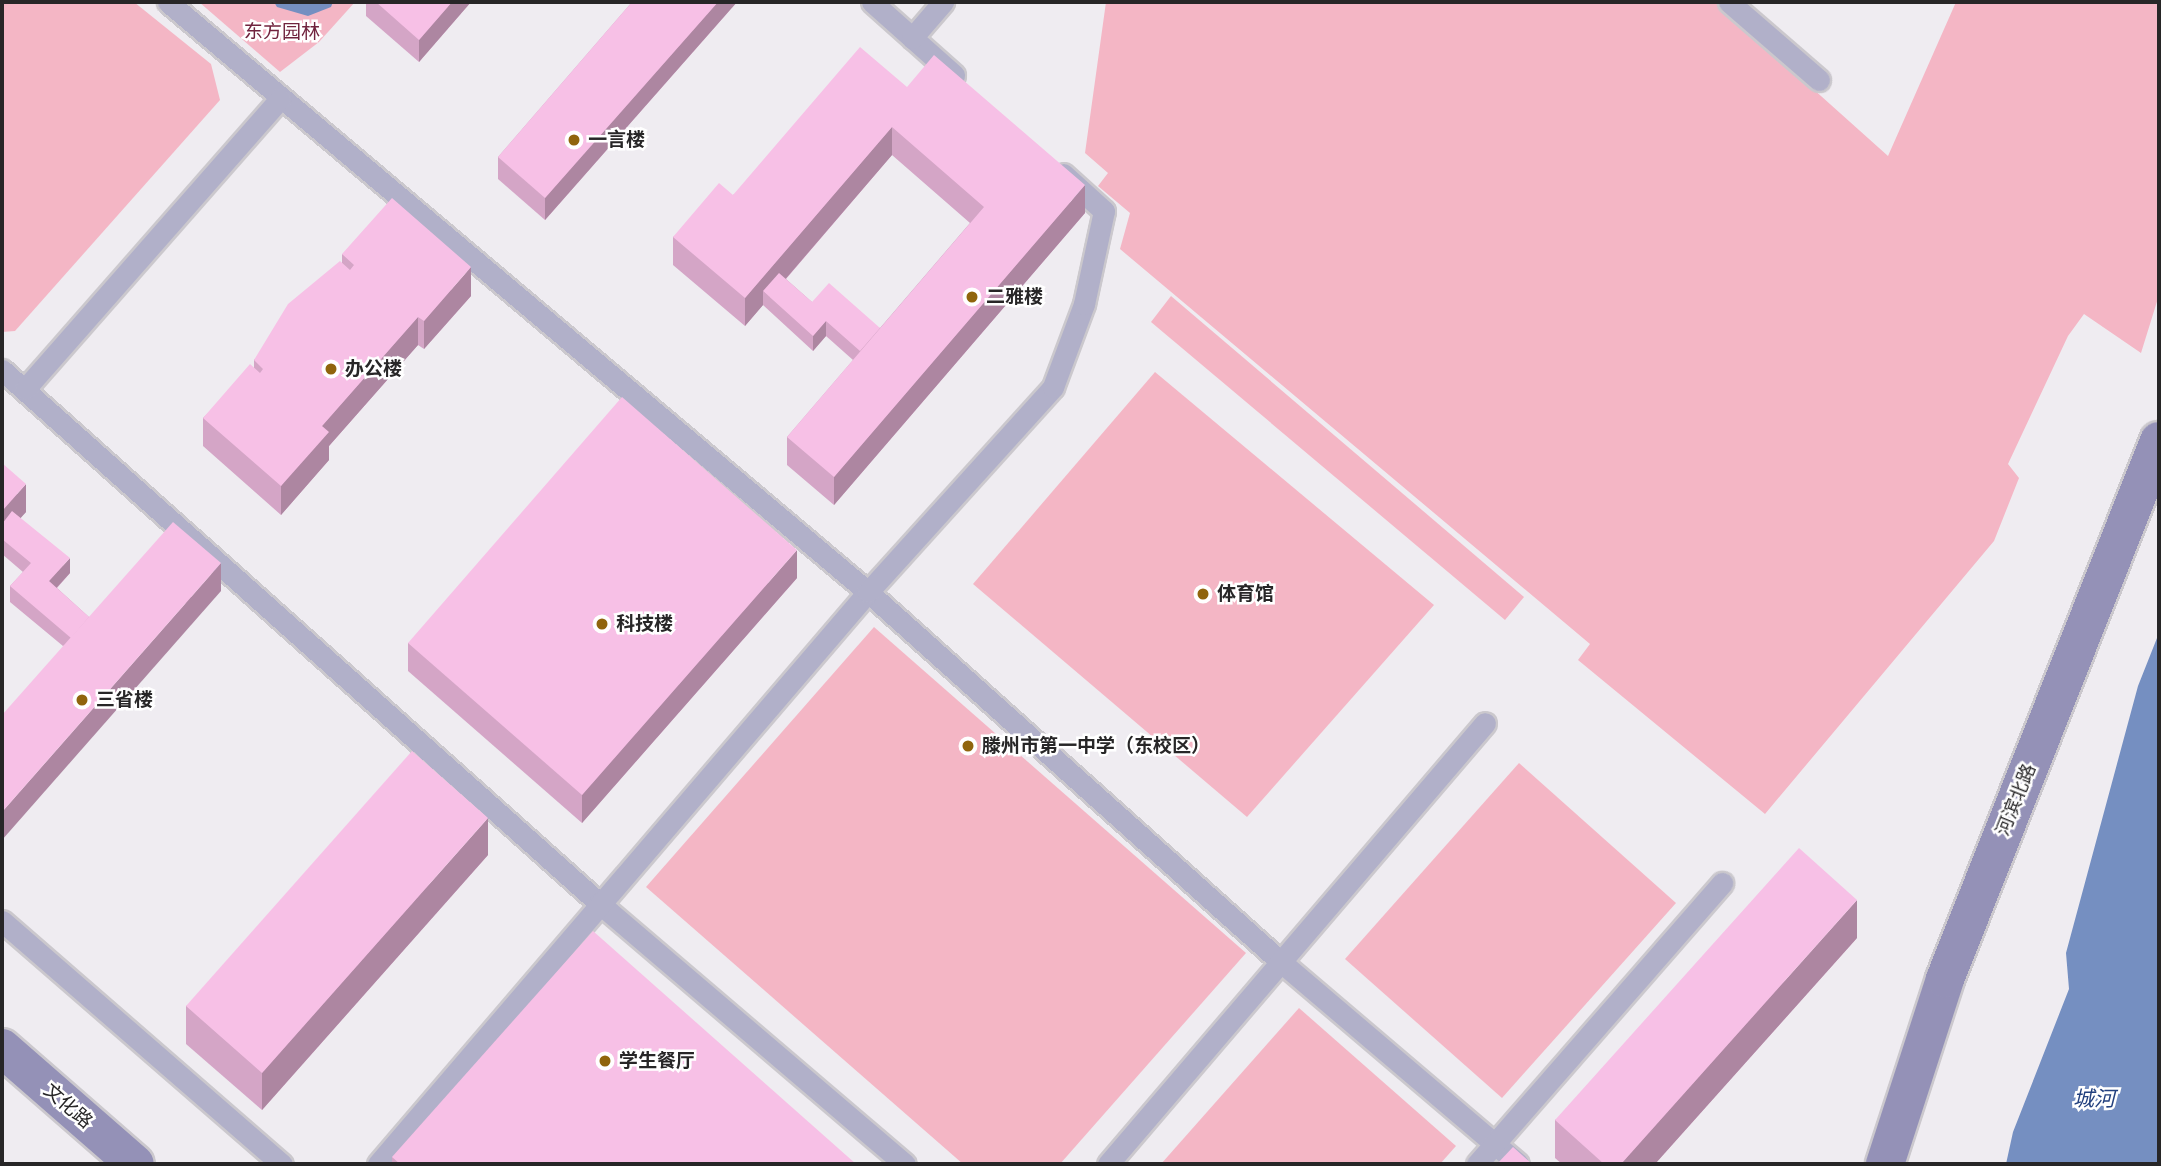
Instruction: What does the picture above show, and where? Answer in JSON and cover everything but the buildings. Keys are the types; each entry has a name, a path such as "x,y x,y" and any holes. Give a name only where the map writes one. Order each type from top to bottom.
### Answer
{"street":[{"name":"河滨北路","path":"1885,1164 1945,979 2159,441"},
{"name":"文化路","path":"2,1048 135,1164"}],"lane":[{"path":"168,2 868,592 1281,962 1517,1164"},
{"path":"872,2 973,92"},
{"path":"912,38 943,2"},
{"path":"1729,2 1819,80"},
{"path":"24,389 280,99"},
{"path":"378,1164 599,902 868,592 1053,387 1084,304 1104,211 1043,156"},
{"path":"2,370 599,902 905,1164"},
{"path":"1108,1164 1485,723"},
{"path":"1477,1164 1722,883"},
{"path":"2,921 282,1164"}],"green space":[{"path":"2,2 134,2 211,64 220,100 15,331 2,332"},
{"name":"东方园林","path":"199,2 355,2 319,42 280,72"},
{"path":"1106,2 1716,2 1888,156 1956,2 2159,2 2159,295 2141,353 2084,314 2068,336 2008,464 2019,478 1994,541 1765,814 1578,660 1590,644 1120,249 1130,213 1098,186 1108,173 1085,153"},
{"path":"1171,296 1524,597 1505,620 1151,322"},
{"name":"体育馆","path":"1155,372 1434,605 1247,817 973,584"},
{"path":"874,627 1246,953 1060,1164 963,1164 646,887"},
{"path":"1519,763 1676,903 1502,1098 1345,959"},
{"path":"1299,1008 1456,1146 1440,1164 1161,1164"}],"water":[{"path":"274,2 333,2 331,7 308,16 277,7"},
{"name":"城河","path":"2159,633 2159,1164 2006,1164 2013,1132 2069,989 2066,953 2138,686"}],"place":[{"name":"一言楼","path":"574,140"},
{"name":"二雅楼","path":"972,297"},
{"name":"办公楼","path":"331,369"},
{"name":"体育馆","path":"1203,594"},
{"name":"科技楼","path":"602,624"},
{"name":"三省楼","path":"82,700"},
{"name":"滕州市第一中学（东校区）","path":"968,746"},
{"name":"学生餐厅","path":"605,1061"}]}
